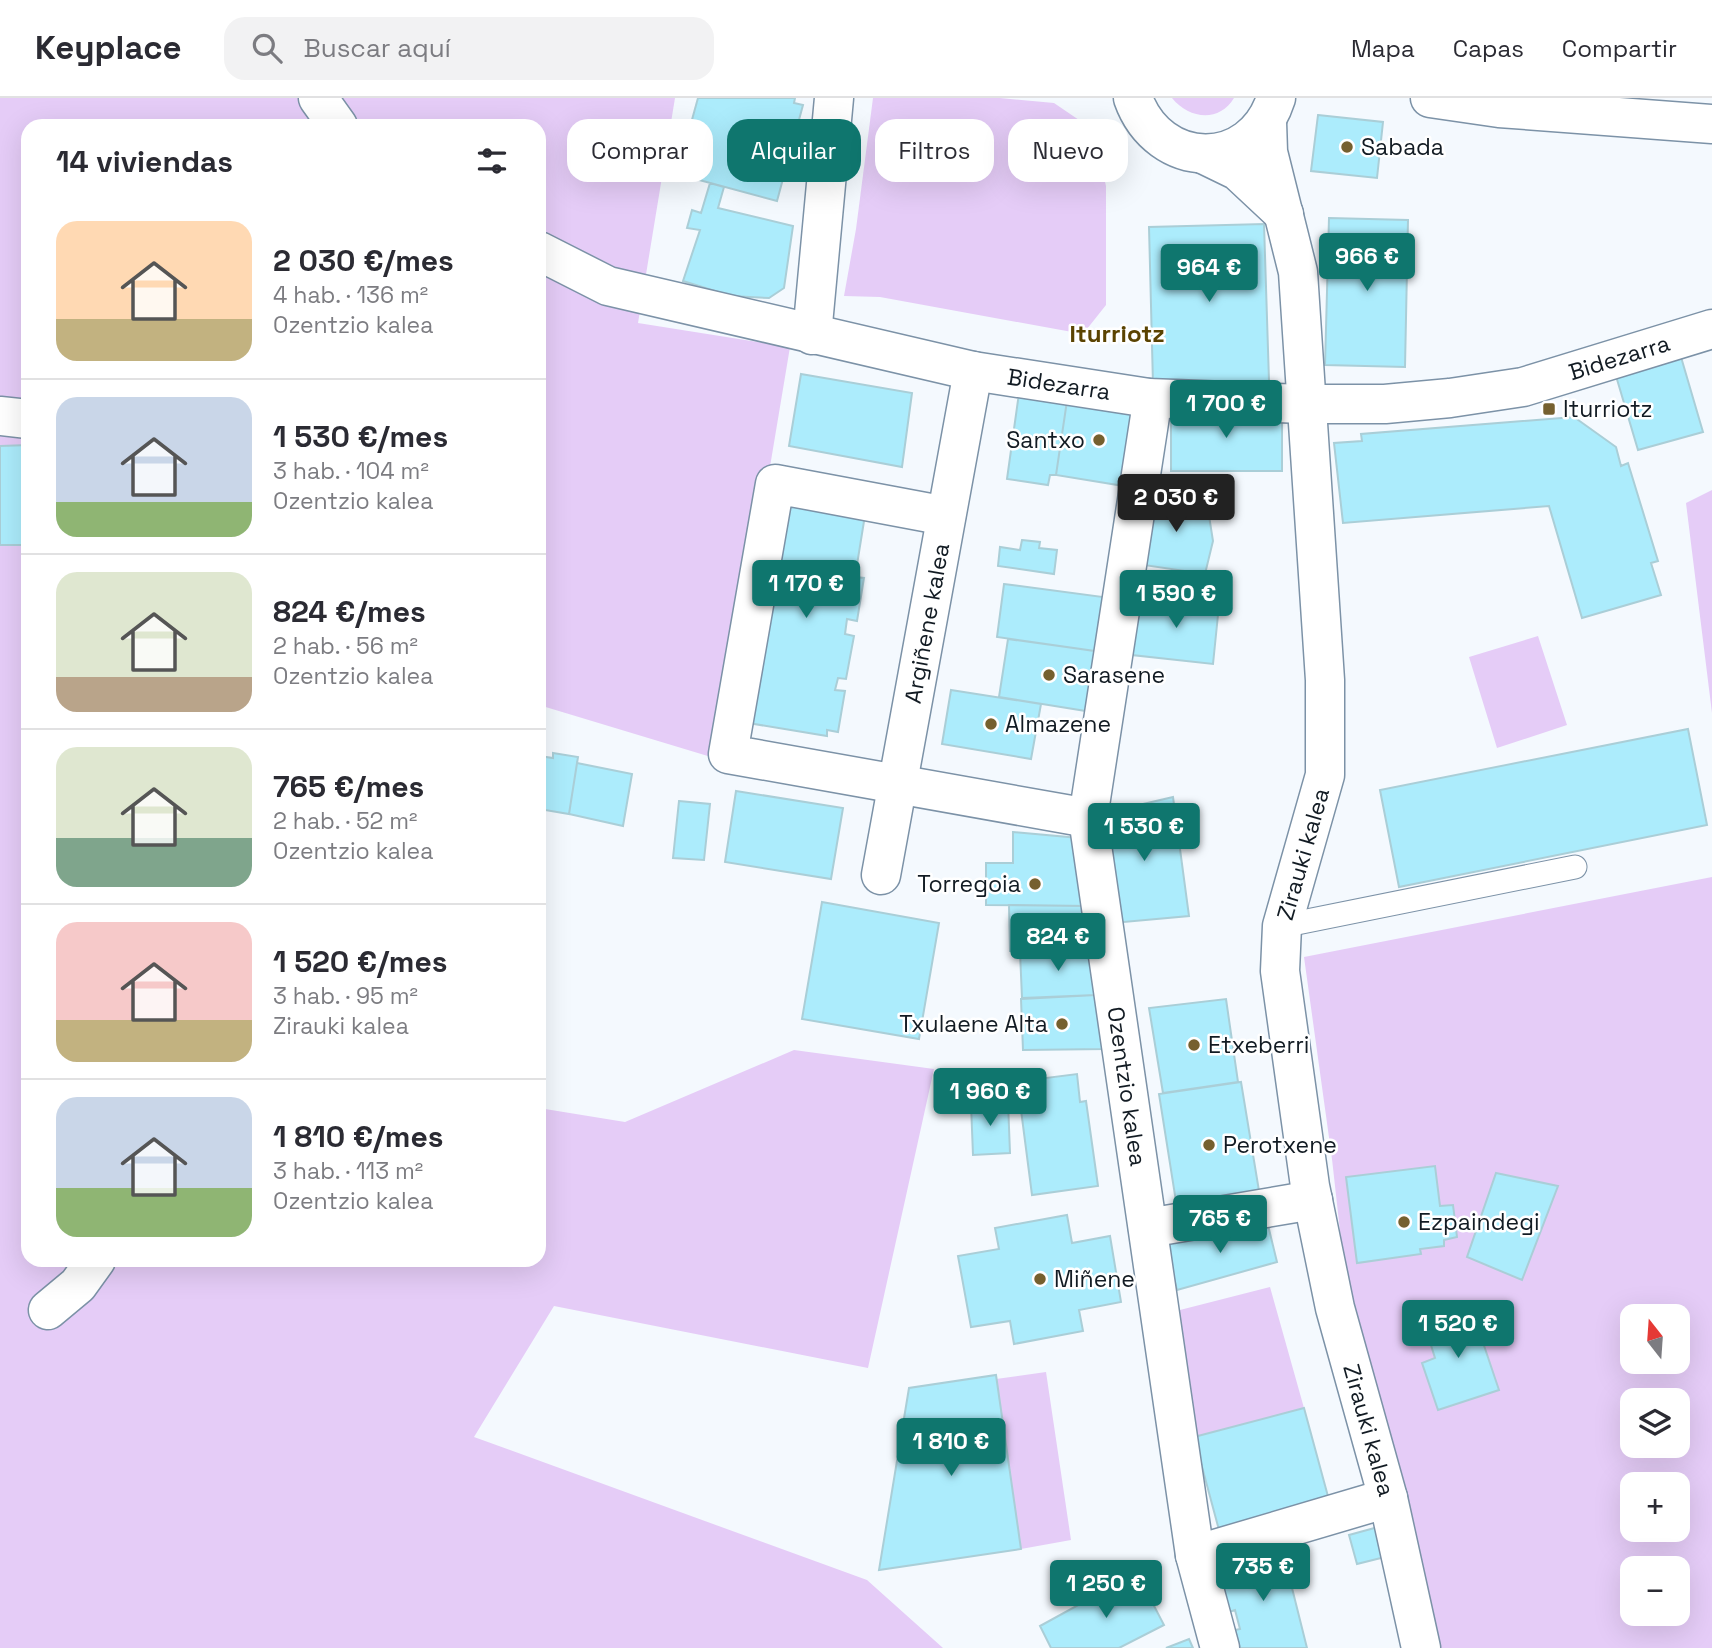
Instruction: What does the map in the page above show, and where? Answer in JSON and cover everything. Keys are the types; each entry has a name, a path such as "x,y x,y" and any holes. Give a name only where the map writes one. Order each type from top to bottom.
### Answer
{"street":[{"path":"318,98 333,119"},
{"path":"812,335 834,98"},
{"path":"1133,98 1149,130 1183,151 1203,154 1222,152 1241,144 1280,107"},
{"path":"1430,98 1499,108 1712,124"},
{"name":"Zirauki kalea","path":"1280,107 1268,152 1298,272 1304,404 1325,680 1325,775 1282,926 1280,971 1313,1200 1335,1308 1388,1498 1421,1648"},
{"path":"1203,154 1238,171 1260,188 1286,216"},
{"name":"Bidezarra","path":"546,255 608,286 812,335 973,371 1149,398 1384,404 1523,387 1712,329"},
{"name":"Argiñene kalea","path":"881,875 973,371"},
{"name":"Ozentzio kalea","path":"1149,398 1150,416 1088,818 1195,1555 1220,1648"},
{"path":"0,416 21,418"},
{"path":"946,516 775,484 727,754 1088,818"},
{"path":"1149,1227 1313,1200"},
{"path":"48,1310 78,1285 91,1267"},
{"path":"1195,1555 1388,1498"}],"lane":[{"path":"1282,926 1575,867"}],"shaded area":[{"path":"0,98 675,98 672,119 567,119 567,182 661,182 638,323 790,347 721,760 546,707 546,119 21,119 21,1267 546,1267 546,1109 625,1122 794,1050 934,1069 868,1368 554,1306 474,1437 867,1580 943,1648 0,1648"},
{"path":"873,98 1000,98 1054,103 1078,119 1008,119 1008,182 1105,182 1106,305 1083,334 880,297 844,296 856,229"},
{"path":"1172,98 1234,98 1220,112 1204,115 1187,110"},
{"path":"1712,490 1712,713 1686,503"},
{"path":"1538,636 1567,725 1497,748 1469,657"},
{"path":"1712,877 1712,1648 1426,1648 1357,1384 1332,1159 1304,957"},
{"path":"1270,1287 1304,1408 1194,1437 1176,1311"},
{"path":"1046,1372 1071,1540 1021,1549 996,1379"}],"building":[{"path":"698,98 795,98 794,103 803,105 799,119 727,119 727,182 782,182 777,201 707,182 713,182 713,119 692,119"},
{"name":"Sabada","path":"1318,115 1383,122 1377,178 1311,171"},
{"path":"710,183 724,187 718,208 793,226 784,288 769,298 731,296 683,281 700,230 687,228 692,210 701,213"},
{"path":"1329,218 1408,220 1405,367 1325,365"},
{"path":"1264,224 1269,381 1153,384 1149,227"},
{"path":"1681,357 1703,432 1638,450 1616,376"},
{"path":"801,374 912,393 902,467 789,446"},
{"path":"1020,386 1068,394 1056,475 1050,475 1048,485 1007,479"},
{"name":"Santxo","path":"1068,394 1142,405 1130,487 1056,475"},
{"path":"1171,410 1282,410 1282,471 1171,471"},
{"path":"1574,417 1616,447 1621,466 1628,463 1658,561 1651,563 1661,595 1582,618 1549,506 1343,523 1334,443 1362,441 1361,434"},
{"path":"21,445 21,545 0,545 0,446"},
{"path":"1149,491 1207,503 1213,541 1205,574 1137,564"},
{"path":"778,501 865,515 855,577 864,578 857,621 847,619 845,634 854,636 846,679 838,678 835,690 845,691 838,732 827,730 827,736 742,722"},
{"path":"1022,540 1040,542 1039,548 1057,550 1054,574 998,566 1000,547 1020,550"},
{"path":"1004,584 1103,597 1095,651 997,637"},
{"path":"1139,596 1219,605 1213,664 1132,655"},
{"name":"Sarasene","path":"1008,639 1095,651 1092,712 999,697"},
{"name":"Almazene","path":"951,690 1041,704 1031,759 942,744"},
{"path":"1688,729 1707,825 1399,887 1380,790"},
{"path":"553,753 578,757 569,814 546,810 546,757 553,758"},
{"path":"577,763 632,774 623,826 569,814"},
{"path":"736,791 843,808 831,879 725,862"},
{"path":"1173,797 1189,916 1113,923 1100,814"},
{"path":"679,801 710,804 704,860 673,858"},
{"name":"Torregoia","path":"1013,832 1079,838 1087,906 986,905 986,863 1013,863"},
{"path":"822,902 939,923 919,1039 802,1019"},
{"path":"1009,905 1087,906 1093,948 1010,951"},
{"path":"1093,948 1096,995 1022,998 1020,952"},
{"name":"Txulaene Alta","path":"1096,995 1106,1049 1023,1050 1021,999"},
{"name":"Etxeberri","path":"1226,999 1238,1082 1163,1093 1149,1008"},
{"path":"1077,1074 1080,1102 1086,1101 1098,1186 1032,1195 1021,1110 1026,1109 1022,1081"},
{"name":"Perotxene","path":"1241,1082 1260,1197 1177,1208 1159,1094"},
{"path":"1008,1102 1010,1153 973,1155 971,1104"},
{"name":"Ezpaindegi","path":"1435,1166 1440,1206 1453,1205 1457,1237 1444,1240 1444,1246 1420,1249 1421,1254 1357,1263 1346,1177"},
{"path":"1496,1173 1558,1186 1522,1280 1467,1257"},
{"name":"Miñene","path":"1067,1215 1072,1243 1110,1236 1121,1302 1079,1310 1083,1331 1014,1344 1010,1321 971,1327 958,1256 999,1249 995,1228"},
{"path":"1268,1225 1277,1262 1177,1290 1165,1242"},
{"path":"1471,1307 1499,1390 1438,1410 1422,1363 1435,1358 1424,1323"},
{"path":"996,1375 1021,1549 879,1570 909,1388"},
{"path":"1304,1408 1329,1500 1219,1530 1194,1437"},
{"path":"1378,1527 1385,1557 1357,1564 1349,1535"},
{"path":"1283,1552 1307,1648 1240,1648 1235,1630 1240,1629 1235,1610 1229,1612 1217,1569"},
{"path":"1139,1577 1164,1625 1119,1648 1051,1648 1040,1626 1111,1587 1113,1590"},
{"path":"1189,1639 1193,1648 1166,1648"}],"place":[{"name":"Sabada","path":"1347,147"},
{"name":"Iturriotz","path":"1549,409"},
{"name":"Santxo","path":"1099,440"},
{"name":"Sarasene","path":"1049,675"},
{"name":"Almazene","path":"991,724"},
{"name":"Torregoia","path":"1035,884"},
{"name":"Txulaene Alta","path":"1062,1024"},
{"name":"Etxeberri","path":"1194,1045"},
{"name":"Perotxene","path":"1209,1145"},
{"name":"Ezpaindegi","path":"1404,1222"},
{"name":"Miñene","path":"1040,1279"}],"district":[{"name":"Iturriotz","path":"1117,333"}]}
